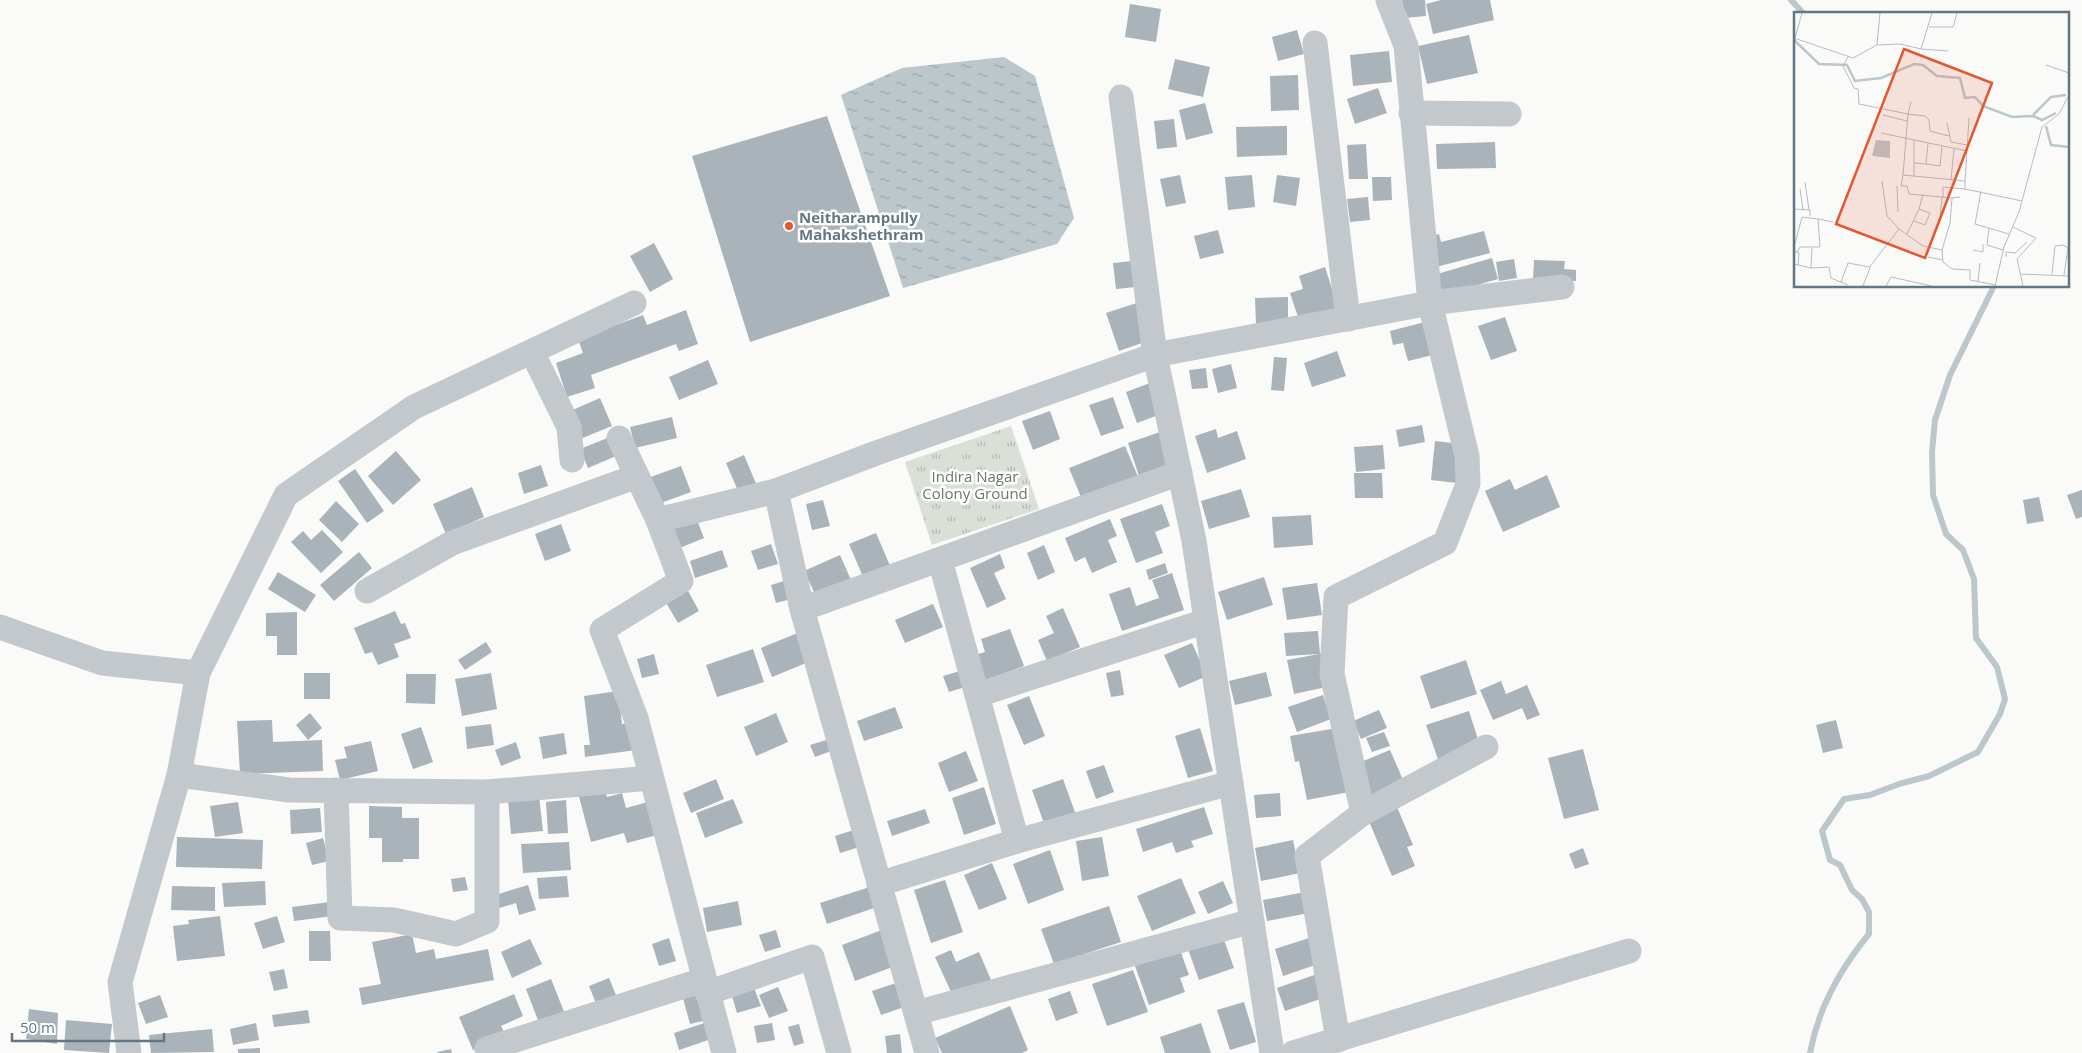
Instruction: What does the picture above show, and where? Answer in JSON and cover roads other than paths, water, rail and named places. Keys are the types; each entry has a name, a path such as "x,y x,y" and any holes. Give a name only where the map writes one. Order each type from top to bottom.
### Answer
{"street":[{"path":"1363,813 1332,674 1336,597 1445,543 1468,484 1467,456 1430,303 1410,113 1406,46 1388,0"},
{"path":"1315,43 1348,319"},
{"path":"1121,97 1155,355 1194,541 1272,1053"},
{"path":"1410,113 1509,114"},
{"path":"658,520 776,491 879,452 1155,355 1430,303 1562,287"},
{"path":"129,1053 120,982 179,775 198,673 286,495 414,406 634,303"},
{"path":"532,352 569,427 572,460"},
{"path":"619,438 658,520 681,581 602,630 636,718 724,1053"},
{"path":"802,609 1180,473"},
{"path":"367,591 452,543 637,476"},
{"path":"776,491 802,609 927,1053"},
{"path":"940,560 1017,840"},
{"path":"977,695 1206,621"},
{"path":"0,627 102,663 198,673"},
{"path":"1338,1040 1307,856 1363,813 1486,747"},
{"path":"179,775 289,790 487,792 651,778"},
{"path":"879,884 1017,840 1231,783"},
{"path":"336,790 340,918 394,920 456,934 488,921 487,792"},
{"path":"916,1013 1252,921"},
{"path":"1293,1053 1630,951"},
{"path":"487,1049 812,957 839,1053"}],"water":[{"path":"1004,57 1035,76 1074,218 1057,244 903,288 841,95 902,68"}],"waterway":[{"path":"1791,0 1802,12"},
{"path":"1810,1053 1819,1021 1832,990 1849,961 1869,934 1869,912 1862,899 1852,890 1840,865 1830,860 1822,831 1844,799 1870,795 1899,784 1929,776 1978,752 2000,714 2005,699 1997,667 1976,638 1974,579 1963,550 1946,534 1933,495 1932,452 1935,420 1950,375 1993,288"}],"place":[{"name":"Neitharampully Mahakshethram","path":"789,226"}],"park label":[{"name":"Indira Nagar Colony Ground","path":"975,484"}]}
